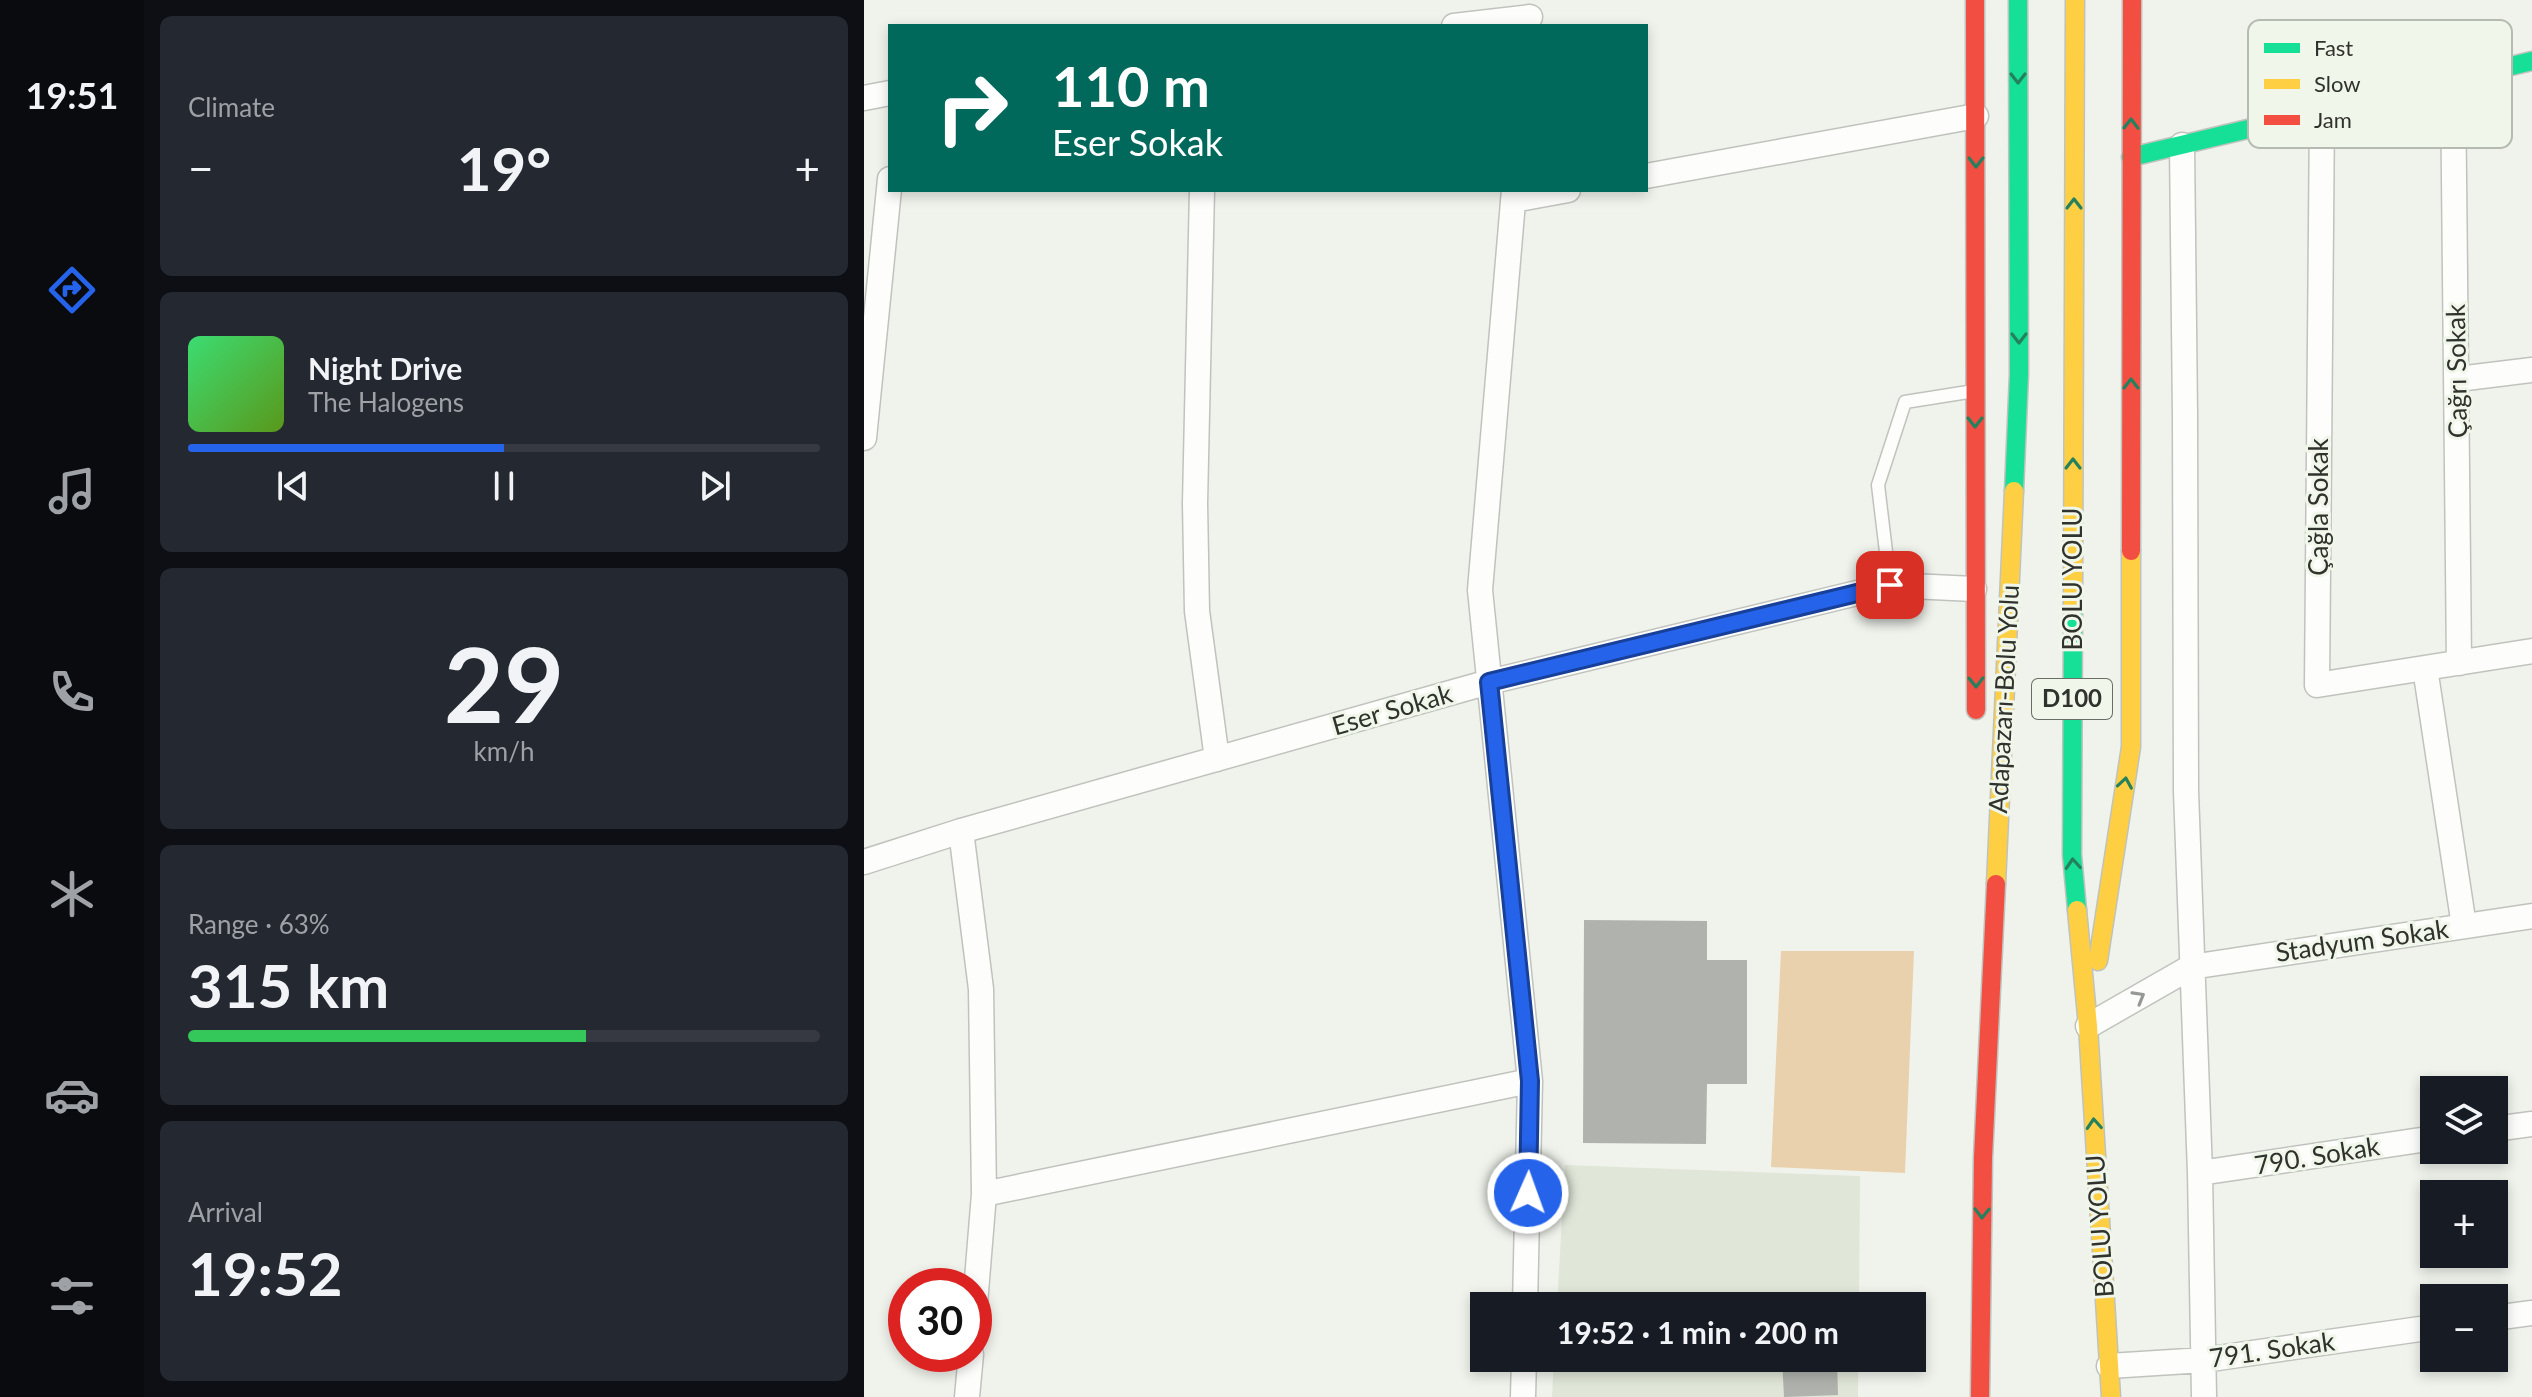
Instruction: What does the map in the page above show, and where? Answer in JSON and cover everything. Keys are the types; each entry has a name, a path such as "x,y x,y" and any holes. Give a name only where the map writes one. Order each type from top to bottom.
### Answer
{"main road":[{"path":"1975,0 1974,589 1977,731"},
{"name":"Adapazarı-Bolu Yolu","path":"1980,1397 1983,1158 2019,374 2018,0"},
{"name":"BOLU YOLU","path":"2075,0 2072,855 2088,1026 2111,1397"},
{"path":"2088,1026 2131,747 2132,0"},
{"path":"2512,66 2532,61"},
{"path":"2131,157 2248,129"},
{"path":"1979,873 1983,1158"}],"street":[{"path":"1467,24 1530,14"},
{"path":"864,98 888,93"},
{"path":"1648,176 1976,116"},
{"path":"2182,145 2186,791 2200,1173 2204,1397"},
{"name":"Çağla Sokak","path":"2322,148 2317,685 2532,651"},
{"name":"Çağrı Sokak","path":"2454,148 2459,663"},
{"path":"864,438 889,192"},
{"path":"1202,192 1195,503 1197,611 1217,759"},
{"path":"1525,1292 1530,1081 1480,590 1513,195 1546,192"},
{"path":"2458,379 2532,370"},
{"name":"Eser Sokak","path":"864,862 961,831 1489,682 1890,585 1974,589"},
{"path":"2425,668 2464,926"},
{"path":"961,831 981,989 984,1194 978,1268"},
{"name":"Stadyum Sokak","path":"2191,967 2532,916"},
{"path":"2088,1026 2191,967"},
{"path":"984,1194 1530,1081"},
{"path":"2508,1127 2532,1124"},
{"name":"790. Sokak","path":"2200,1173 2420,1140"},
{"path":"2508,1316 2532,1313"},
{"name":"791. Sokak","path":"2109,1366 2204,1360 2420,1329"},
{"path":"967,1397 969,1372"},
{"path":"1523,1397 1524,1372"}],"lane":[{"path":"1890,585 1878,485 1905,402 1975,391"}],"shaded area":[{"path":"1781,951 1914,951 1905,1173 1771,1167"},
{"path":"1565,1165 1860,1176 1859,1292 1558,1292"},
{"path":"1553,1372 1858,1372 1858,1397 1552,1397"}],"building":[{"path":"1584,920 1707,921 1707,960 1747,960 1747,1084 1707,1084 1706,1144 1583,1143"},
{"path":"1783,1372 1837,1372 1838,1395 1784,1397"}],"traffic: fast":[{"path":"2014,491 2019,374 2018,0"},
{"path":"2512,66 2532,61"},
{"path":"2131,157 2248,129"},
{"path":"2073,604 2072,855 2077,910"}],"traffic: slow":[{"path":"2073,604 2075,0"},
{"path":"1996,884 2014,491"},
{"path":"2098,961 2131,747 2131,551"},
{"path":"2077,910 2088,1026 2111,1397"}],"traffic: jam":[{"path":"1975,0 1976,710"},
{"path":"2131,551 2132,0"},
{"path":"1980,1397 1983,1158 1996,884"}],"route":[{"path":"1528,1193 1530,1081 1489,682 1890,585"}]}
